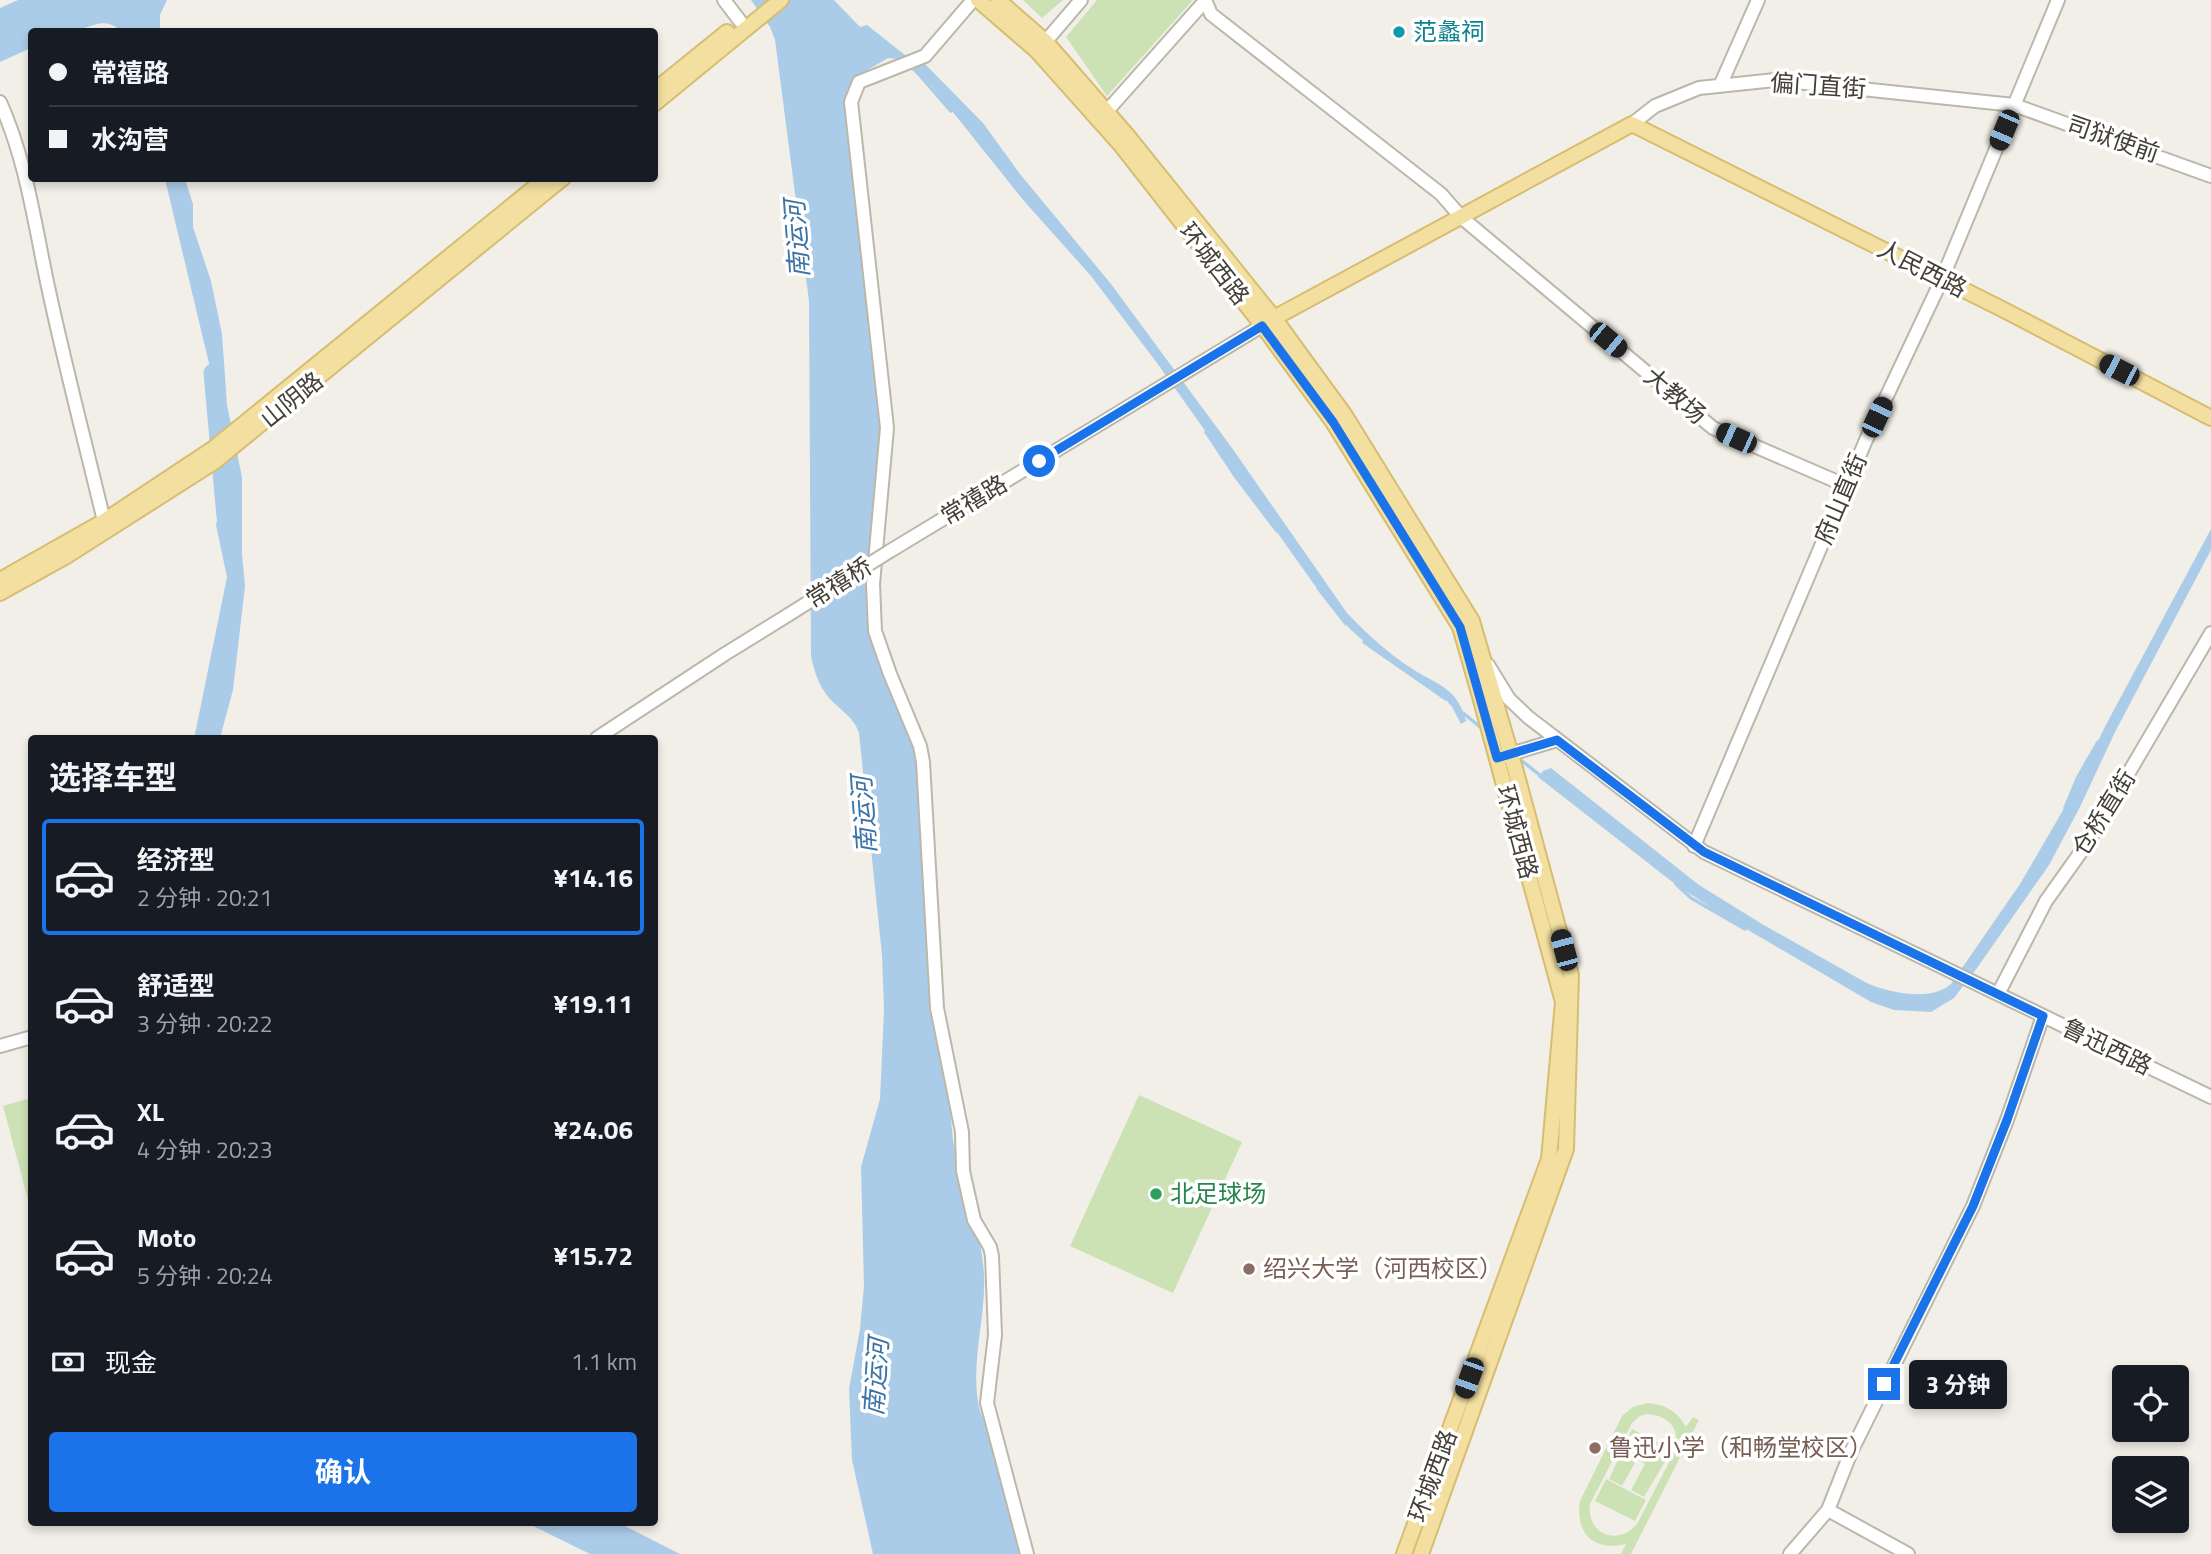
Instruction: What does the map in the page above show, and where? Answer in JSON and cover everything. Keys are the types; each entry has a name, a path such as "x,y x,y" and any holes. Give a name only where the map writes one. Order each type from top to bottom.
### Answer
{"main road":[{"path":"658,88 740,21 781,0"},
{"name":"环城西路","path":"975,0 1042,47 1344,414 1472,621 1482,656 1501,725 1503,780 1563,1002 1549,1159 1404,1554"},
{"name":"环城西路","path":"998,0 1107,111 1268,322 1460,627 1484,711 1504,756 1516,772 1571,975 1566,1149 1421,1554"},
{"path":"658,100 761,8"},
{"path":"1268,322 1632,124"},
{"name":"人民西路","path":"1632,124 1942,279 2211,418"},
{"name":"山阴路","path":"0,580 221,450 541,182"},
{"name":"山阴路","path":"0,593 65,557 221,450 558,182"}],"street":[{"path":"724,0 740,21"},
{"path":"975,0 925,56 859,82 851,103 887,428 873,584 875,631 920,746 923,762 937,1009 962,1132 964,1171 974,1220 990,1247 992,1256 995,1335 987,1403 1027,1554"},
{"path":"1042,47 1081,0"},
{"path":"1107,111 1205,0 1211,14 1441,194 1461,217"},
{"path":"1720,86 1758,0"},
{"name":"府山直街","path":"1694,846 1847,486 1942,279 2057,0"},
{"name":"偏门直街","path":"1632,124 1655,106 1699,88 1776,80 2014,105"},
{"path":"0,102 13,130 29,187 47,282 104,521"},
{"name":"司狱使前","path":"2014,105 2211,176"},
{"name":"大教场","path":"1461,217 1713,428 1847,486"},
{"name":"常禧路","path":"890,551 1268,322"},
{"name":"常禧桥","path":"602,735 890,551"},
{"name":"仓桥直街","path":"1998,994 2046,901 2088,842 2211,633"},
{"name":"鲁迅西路","path":"1482,656 1509,699 1528,717 1694,846 2211,1097"},
{"path":"1504,756 1557,740"},
{"path":"1790,1554 1828,1510 1851,1452 1973,1206 2007,1120 2043,1016"},
{"path":"0,1046 28,1038"},
{"path":"1828,1510 1908,1554"}],"green space":[{"path":"1023,0 1063,0 1042,18"},
{"path":"1097,0 1193,0 1107,96 1066,37"},
{"name":"北足球场","path":"1139,1095 1242,1142 1173,1293 1070,1246"},
{"path":"28,1099 28,1200 3,1106"},
{"path":"1648,1403 1666,1407 1679,1417 1686,1427 1693,1417 1699,1420 1631,1554 1621,1554 1626,1544 1604,1545 1589,1538 1580,1522 1579,1512 1580,1501 1622,1416 1633,1407","holes":["1647,1414 1661,1417 1670,1423 1676,1433 1677,1447 1637,1524 1621,1535 1605,1534 1593,1523 1590,1504 1632,1423"]},
{"path":"1632,1429 1672,1450 1644,1497 1631,1490 1645,1464 1637,1459 1622,1486 1609,1479"},
{"path":"1606,1479 1646,1500 1635,1521 1595,1501"}],"water":[{"path":"18,0 167,0 160,15 160,28 117,28 103,23 83,28 28,28 28,49 0,62 0,8"},
{"name":"南运河","path":"751,0 834,0 860,27 867,25 919,66 925,64 983,123 1020,174 1111,284 1232,448 1347,613 1396,658 1446,689 1458,701 1466,721 1461,724 1442,695 1368,645 1350,629 1313,583 1157,363 1091,276 1024,201 932,86 898,59 888,58 859,75 853,84 882,420 874,616 914,729 953,1140 976,1224 984,1275 976,1374 979,1407 993,1441 1025,1554 873,1554 852,1460 849,1389 860,1329 864,1286 861,1167 880,1099 884,1010 882,955 859,733 850,718 822,688 811,656 809,301 775,40 770,27"},
{"path":"166,182 186,182 193,204 193,227 211,281 222,334 227,405 242,477 242,554 245,586 233,690 221,735 195,735 227,577 216,525 226,487 212,376"},
{"path":"2211,529 2211,550 2115,732 2049,865 1954,998 1931,1012 1894,1010 1871,1002 1724,916 1675,884 1538,777 1551,768 1699,885 1865,982 1909,994 1943,990 1951,984 2020,884 2066,805"},
{"path":"533,1526 625,1526 680,1554 590,1554"}],"waterway":[{"path":"917,72 951,111"},
{"path":"213,373 226,517"},
{"path":"1206,432 1277,531"},
{"path":"1318,588 1346,624"},
{"path":"1364,642 1446,699"},
{"path":"1463,713 1484,730"},
{"path":"2065,808 2078,777 2098,742"},
{"path":"1517,757 1541,776"},
{"path":"1676,884 1691,898 1745,929"}],"place":[{"name":"范蠡祠","path":"1399,32"},
{"name":"北足球场","path":"1156,1194"},
{"name":"绍兴大学（河西校区）","path":"1249,1269"},
{"name":"鲁迅小学（和畅堂校区）","path":"1595,1448"}],"route":[{"path":"1039,461 1262,326 1333,422 1460,627 1497,758 1557,740 1704,852 2043,1016 2007,1120 1973,1206 1884,1384"}]}
